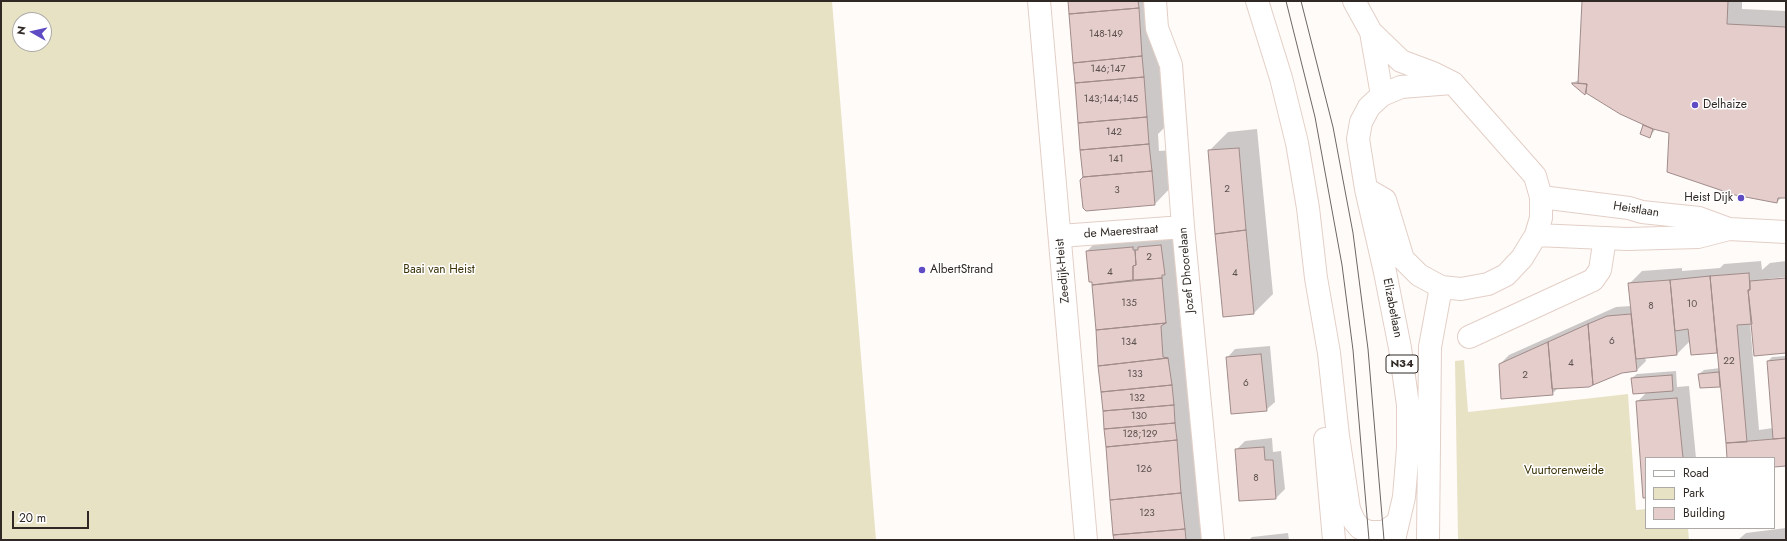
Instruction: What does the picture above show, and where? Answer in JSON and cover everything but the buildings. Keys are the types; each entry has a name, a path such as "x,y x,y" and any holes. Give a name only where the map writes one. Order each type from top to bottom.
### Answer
{"street":[{"name":"Zeedijk-Heist","path":"1039,1 1086,540"},
{"name":"Jozef Dhoorelaan","path":"1155,1 1157,28 1171,65 1183,227 1213,540"},
{"name":"Elizabetlaan","path":"1257,1 1281,78 1297,143 1308,208 1316,278 1329,353 1338,436 1349,509 1354,521 1360,528 1368,532 1396,532 1404,497 1408,448 1408,405 1400,348 1385,272 1366,189"},
{"path":"1354,1 1371,32 1401,61 1433,73 1453,83 1535,176 1541,197 1541,218 1536,235 1522,258 1506,275 1488,284 1460,289 1441,287 1419,275 1403,259 1386,200 1366,189"},
{"path":"1371,32 1382,95"},
{"name":"N34","path":"1366,189 1358,139 1360,122 1369,107 1382,95 1401,87 1453,83"},
{"name":"Heistlaan","path":"1541,197 1629,208 1642,212 1699,218 1729,229 1786,232"},
{"name":"de Maerestraat","path":"1060,236 1183,227"},
{"name":"Heistlaan","path":"1536,235 1605,238 1698,237 1729,229"},
{"path":"1470,337 1593,280 1600,270 1605,238"},
{"name":"Elizabetlaan","path":"1316,278 1318,354 1334,540"},
{"name":"N34","path":"1428,540 1430,347 1441,287"}],"green space":[{"name":"Baai van Heist","path":"1,1 832,1 876,540 1,540"},
{"name":"Vuurtorenweide","path":"1464,360 1468,412 1628,394 1636,510 1645,509 1645,529 1688,529 1689,540 1458,540 1455,361"}],"tram line":[{"path":"1286,1 1315,117 1342,265 1353,350 1369,540"},
{"path":"1301,1 1333,127 1353,233 1368,349 1384,540"}],"place":[{"name":"Delhaize","path":"1695,105"},
{"name":"Heist Dijk","path":"1741,198"},
{"name":"AlbertStrand","path":"922,270"}]}
